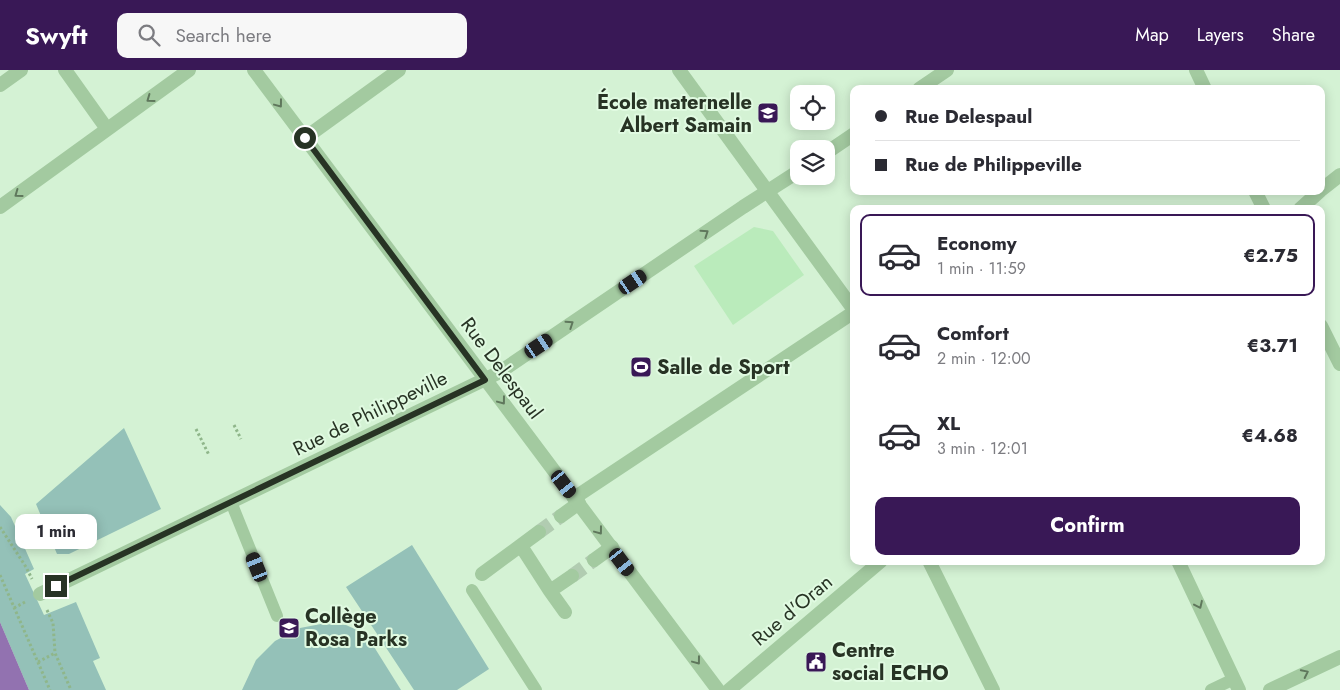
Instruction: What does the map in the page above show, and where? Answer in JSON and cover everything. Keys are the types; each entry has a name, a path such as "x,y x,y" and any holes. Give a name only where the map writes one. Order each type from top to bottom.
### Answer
{"street":[{"path":"0,85 21,70"},
{"path":"65,70 107,129"},
{"path":"0,207 189,70"},
{"name":"Rue Delespaul","path":"254,70 718,690"},
{"path":"305,138 398,70"},
{"path":"679,70 850,305"},
{"path":"925,85 947,70"},
{"path":"1196,70 1203,85"},
{"path":"835,147 850,137"},
{"path":"1325,188 1340,175"},
{"name":"Rue de Philippeville","path":"40,594 485,380 508,367 790,177"},
{"path":"1305,205 1316,195"},
{"path":"561,516 577,500 850,314"},
{"path":"1325,334 1340,364"},
{"path":"482,574 539,532"},
{"path":"521,546 565,612"},
{"path":"594,560 612,547"},
{"name":"Rue d'Oran","path":"729,690 876,565"},
{"path":"931,565 993,690"},
{"path":"1180,565 1236,684"},
{"path":"550,591 572,576"},
{"path":"1270,690 1340,656"}],"lane":[{"path":"231,502 277,616"},
{"path":"472,590 536,690"},
{"path":"1210,690 1236,684"}],"path":[{"path":"234,425 241,439"},
{"path":"196,429 209,455"},
{"path":"0,575 50,690"},
{"path":"38,662 55,653"}],"shaded area":[{"path":"754,227 773,231 804,275 733,325 694,266"},
{"path":"124,428 161,509 69,554 57,554 36,504"},
{"path":"0,505 11,517 34,569 25,574 44,615 76,602 100,658 93,661 106,690 29,690 0,622"},
{"path":"412,545 489,669 457,690 414,690 346,587"},
{"path":"0,622 29,690 0,690"},
{"path":"321,624 346,625 366,634 401,690 242,690 256,660 275,641 300,628"}],"tunnel":[{"path":"539,532 561,516"},
{"path":"572,576 594,560"}],"place":[{"name":"École maternelle Albert Samain","path":"768,113"},
{"name":"Salle de Sport","path":"641,367"},
{"name":"Collège Rosa Parks","path":"289,628"},
{"name":"Centre social ECHO","path":"816,662"}],"route":[{"path":"56,586 485,380 305,138"}]}
